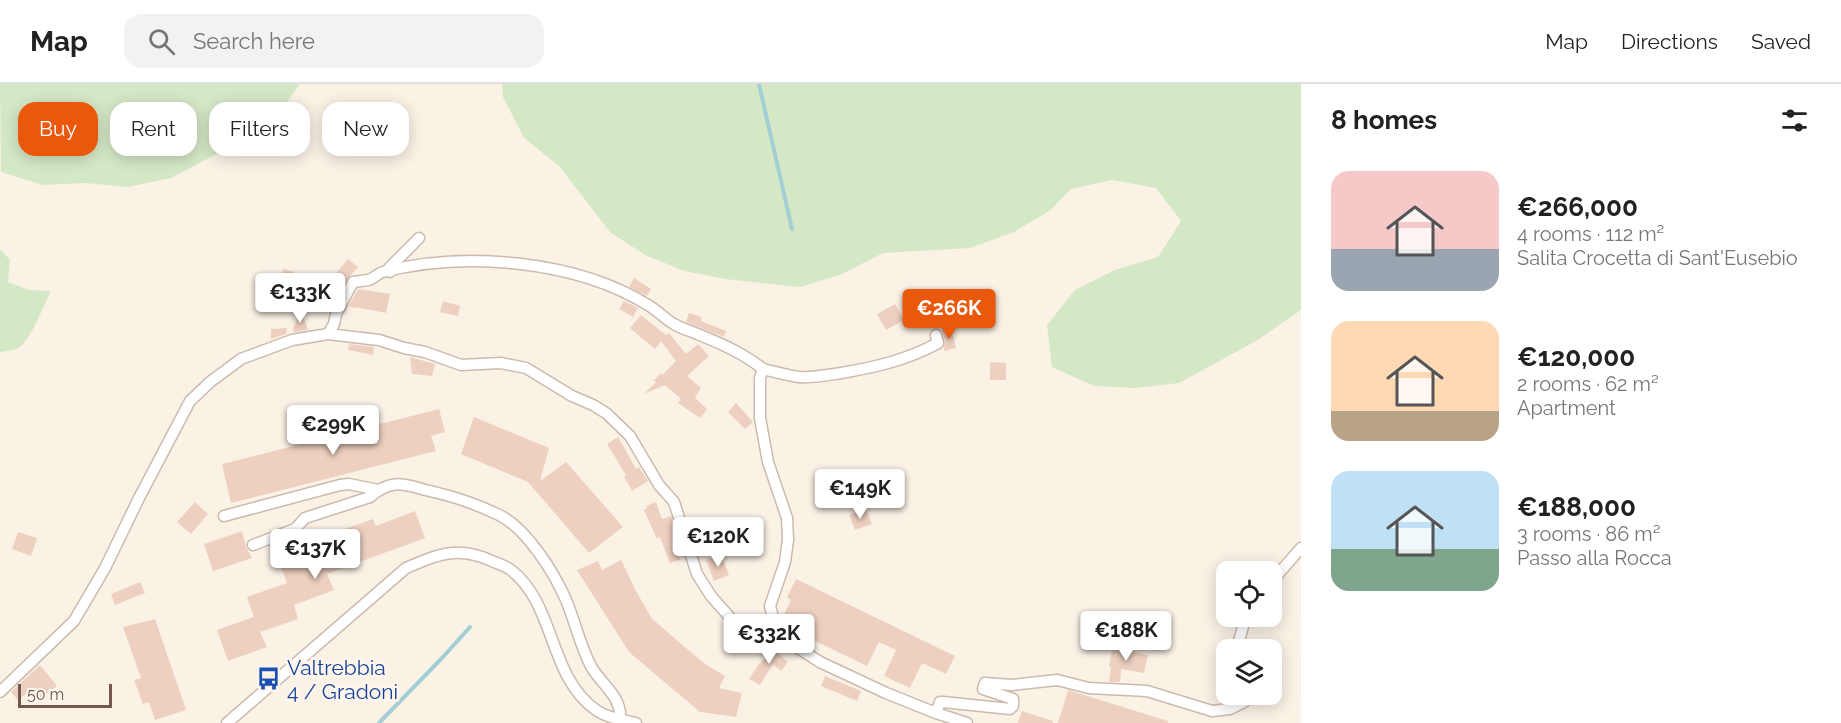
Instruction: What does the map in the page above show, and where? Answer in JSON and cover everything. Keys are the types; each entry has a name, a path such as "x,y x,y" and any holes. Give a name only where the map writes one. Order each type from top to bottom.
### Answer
{"street":[{"path":"390,272 388,270 390,267 419,238"},
{"path":"328,334 353,282 372,279 382,273 422,266 469,262 557,268 585,276 648,305 674,324 736,351 763,369 800,377 827,376 878,367 908,358 938,343 936,335"},
{"path":"0,692 74,621 105,568 190,401 241,359 292,340 328,334 379,340 425,352 461,365 478,362 526,368 572,396 593,405 606,413 630,436 659,485 674,502 697,574 711,596 747,634 754,638 770,637 787,641 820,662 936,713 967,723"},
{"path":"763,369 760,378 760,418 768,462 787,518 788,540 785,562 770,606 773,618 787,641"},
{"path":"253,545 295,529 305,518 370,497 391,483 442,494 500,515 520,530 552,574 565,598 592,668 620,705 620,719"},
{"path":"224,516 340,485 349,484 378,490"},
{"path":"1282,570 1301,548"},
{"path":"227,723 406,568 456,551 484,557 510,569 525,585 538,605 569,681 596,710 636,723"},
{"path":"936,713 940,702 1010,709 1013,706 1013,699 982,689 985,683 1012,685 1057,680 1089,688 1147,691 1212,711 1230,709 1238,705"}],"green space":[{"path":"0,84 300,84 287,102 209,102 209,156 213,156 171,178 128,187 85,183 43,185 1,172"},
{"path":"502,84 1301,84 1301,310 1256,341 1179,383 1136,388 1094,386 1052,367 1047,325 1075,290 1115,270 1158,257 1181,221 1156,188 1112,180 1071,189 1051,210 1014,232 970,248 883,253 842,274 800,287 725,279 684,271 645,255 610,232 559,166 524,138 503,97"},
{"path":"0,249 10,260 8,282 29,290 51,291 23,344 14,350 0,352"}],"building":[{"path":"348,259 358,267 339,288 342,288 335,300 310,290 316,278 324,281 326,275 332,278"},
{"path":"283,269 294,272 289,309 267,303 269,289 279,291"},
{"path":"634,278 651,289 647,296 629,287"},
{"path":"988,288 995,307 978,314 971,295"},
{"path":"358,289 390,294 386,313 349,306"},
{"path":"443,301 460,306 458,316 440,312"},
{"path":"624,301 638,308 633,317 619,309"},
{"path":"895,304 904,320 886,330 877,314"},
{"path":"301,311 308,330 294,332 293,329"},
{"path":"689,313 702,317 701,321 726,331 724,337 686,322"},
{"path":"641,315 666,335 669,333 686,354 698,344 709,356 687,376 701,388 695,398 707,409 700,418 678,403 681,399 665,385 644,394 656,382 654,380 676,361 661,341 655,349 630,328"},
{"path":"287,328 286,334 271,339 271,329"},
{"path":"951,328 956,348 944,351 945,342 942,330"},
{"path":"349,344 374,347 373,355 348,350"},
{"path":"410,357 435,364 432,376 412,374"},
{"path":"990,362 1006,363 1006,380 990,380"},
{"path":"736,403 753,422 745,429 728,412"},
{"path":"439,409 445,432 431,436 436,451 231,503 222,464"},
{"path":"474,417 549,448 540,481 566,462 623,527 589,553 528,482 461,454"},
{"path":"618,437 636,469 639,467 648,481 632,491 624,476 626,475 607,444"},
{"path":"195,502 208,514 191,534 177,522"},
{"path":"656,502 662,519 671,516 678,539 674,541 680,560 670,563 660,537 657,539 644,510 646,506"},
{"path":"866,509 872,524 855,530 849,515"},
{"path":"415,511 425,538 327,574 334,590 294,605 298,619 260,632 267,647 228,661 217,630 254,617 247,597 287,583 281,567 339,547 334,533 373,519 376,526"},
{"path":"242,531 246,547 252,558 213,571 204,544"},
{"path":"18,532 37,538 31,556 12,549"},
{"path":"721,554 729,575 714,581 706,560"},
{"path":"621,560 652,619 705,664 725,676 719,688 742,693 736,717 700,712 629,652 577,570 598,561 602,570"},
{"path":"796,579 955,656 946,674 922,663 910,688 884,676 896,650 879,642 867,666 788,628 782,619 791,600 787,597"},
{"path":"140,582 145,593 115,605 111,594"},
{"path":"155,619 186,710 155,720 149,702 143,704 134,680 141,678 123,627"},
{"path":"1113,645 1128,647 1128,651 1148,655 1144,673 1121,669 1120,682 1109,682"},
{"path":"777,646 783,648 779,654 788,662 781,671 773,664 760,685 749,679 759,664"},
{"path":"40,665 57,686 39,700 31,690 18,700 11,692"},
{"path":"825,676 861,691 857,701 821,686"},
{"path":"1068,690 1168,721 1168,723 1058,723"},
{"path":"1022,711 1053,721 1053,723 1018,723"}],"waterway":[{"path":"759,84 792,229"},
{"path":"379,723 470,627"}],"place":[{"name":"Valtrebbia 4 / Gradoni","path":"269,679"}]}
